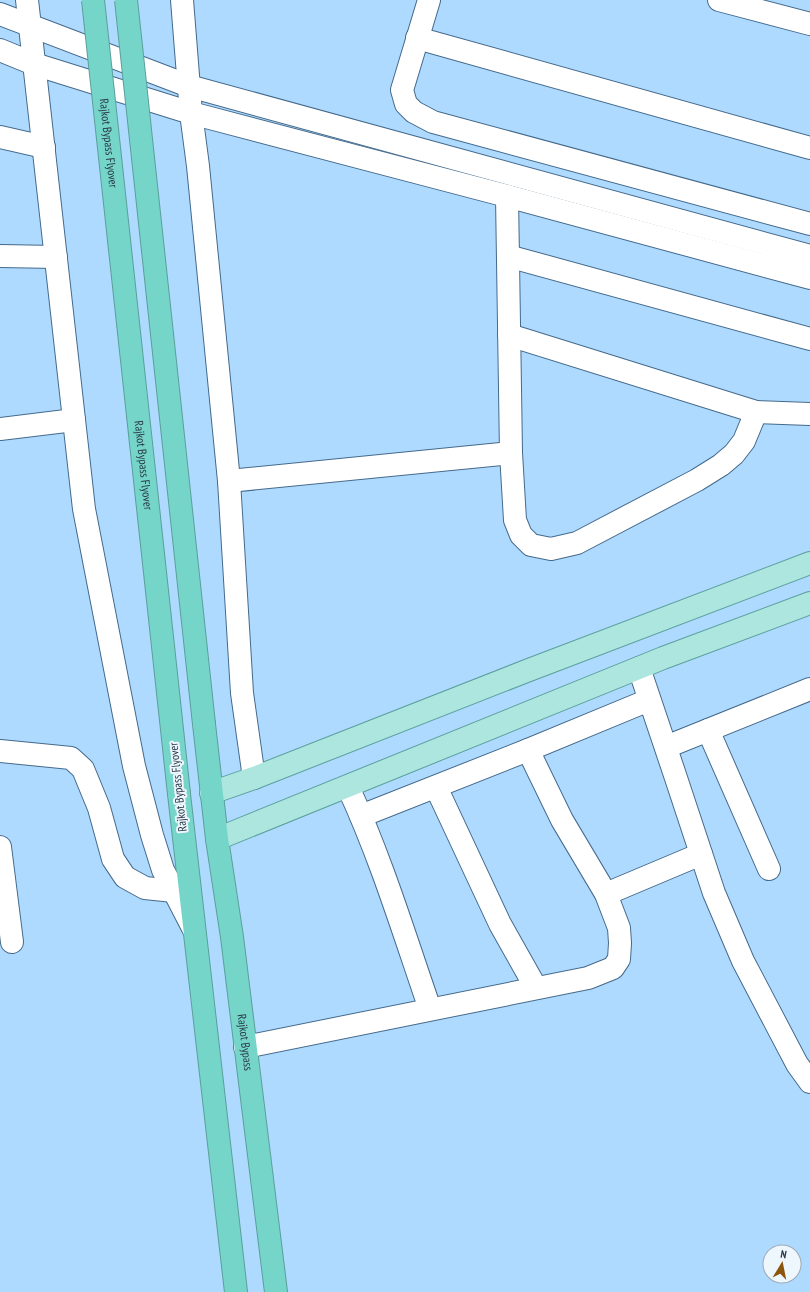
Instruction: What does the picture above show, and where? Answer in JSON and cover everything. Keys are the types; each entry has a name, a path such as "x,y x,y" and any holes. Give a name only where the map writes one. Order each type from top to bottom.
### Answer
{"highway":[{"name":"Rajkot Bypass Flyover","path":"93,0 178,794 194,930"},
{"path":"126,0 211,793"},
{"name":"Rajkot Bypass","path":"211,793 232,937 276,1292"},
{"path":"194,930 236,1292"}],"main road":[{"path":"211,793 254,778 529,670 810,563"},
{"path":"217,839 639,668 810,603"}],"street":[{"path":"27,0 84,509 134,766 152,835 163,870 194,930"},
{"path":"182,0 191,113 198,166 229,481 242,693 254,778"},
{"path":"429,0 402,90 406,104 414,112 433,122 810,224"},
{"path":"720,0 810,24"},
{"path":"0,14 189,86 810,256"},
{"path":"417,38 810,148"},
{"path":"0,50 34,64 191,113 508,196 810,278"},
{"path":"0,137 44,147"},
{"path":"508,196 511,453 515,520 521,535 531,545 551,549 577,543 697,480 721,465 734,454 744,441 756,412"},
{"path":"0,256 56,257"},
{"path":"508,256 810,339"},
{"path":"509,335 756,412 810,414"},
{"path":"0,429 74,420"},
{"path":"229,481 511,453"},
{"path":"639,668 714,893 743,961 797,1064 810,1082"},
{"path":"666,747 810,689"},
{"path":"362,816 649,700"},
{"path":"708,730 769,869"},
{"path":"245,1047 588,978 613,968 619,959 619,928 606,894 562,820 528,750"},
{"path":"0,751 71,758 83,769 99,808 114,860 125,877 145,888 174,890"},
{"path":"348,787 362,816 379,862 430,1009"},
{"path":"436,787 500,924 536,988"},
{"path":"0,847 12,942"},
{"path":"606,894 701,854"}]}
